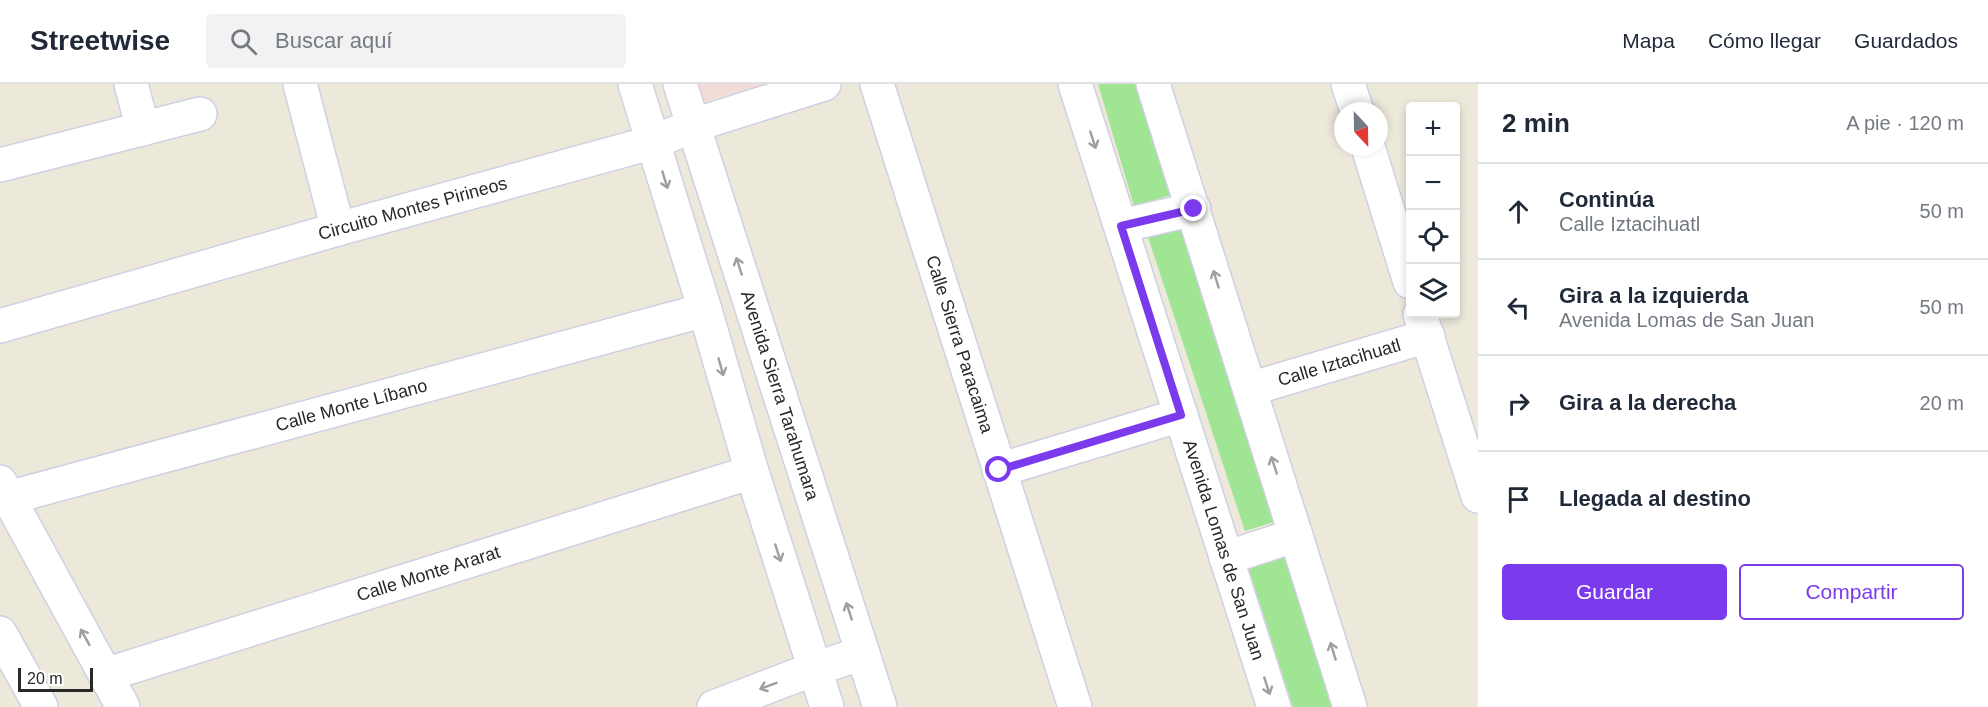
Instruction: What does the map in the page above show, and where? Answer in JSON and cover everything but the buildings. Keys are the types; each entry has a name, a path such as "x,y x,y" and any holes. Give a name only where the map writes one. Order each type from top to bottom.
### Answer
{"street":[{"path":"131,84 143,129"},
{"path":"300,84 338,229"},
{"path":"635,84 814,669 821,705 877,697"},
{"name":"Avenida Sierra Tarahumara","path":"680,84 877,697"},
{"name":"Circuito Montes Pirineos","path":"0,326 338,229 654,142 694,125 824,84"},
{"name":"Calle Sierra Paracaima","path":"877,84 1075,707"},
{"name":"Avenida Lomas de San Juan","path":"1075,84 1274,707"},
{"path":"1153,84 1350,707"},
{"path":"1348,84 1354,102"},
{"path":"2,160 200,114"},
{"path":"1371,156 1406,269"},
{"path":"1121,226 1194,209"},
{"name":"Calle Monte Líbano","path":"3,494 705,310"},
{"path":"1424,325 1478,496"},
{"name":"Calle Iztacihuatl","path":"1250,389 1424,325"},
{"path":"999,470 1181,415"},
{"name":"Calle Monte Ararat","path":"105,675 752,472"},
{"path":"3,494 123,707"},
{"path":"1226,558 1296,535"},
{"path":"0,633 41,707"},
{"path":"714,707 863,653"}],"shaded area":[{"path":"695,84 767,84 701,102"}],"green space":[{"path":"1098,84 1141,84 1174,194 1134,206"},
{"path":"1182,227 1274,522 1245,531 1146,231"},
{"path":"1287,555 1331,707 1293,707 1248,567"}],"route":[{"path":"999,470 1181,415 1121,226 1194,209"}]}
